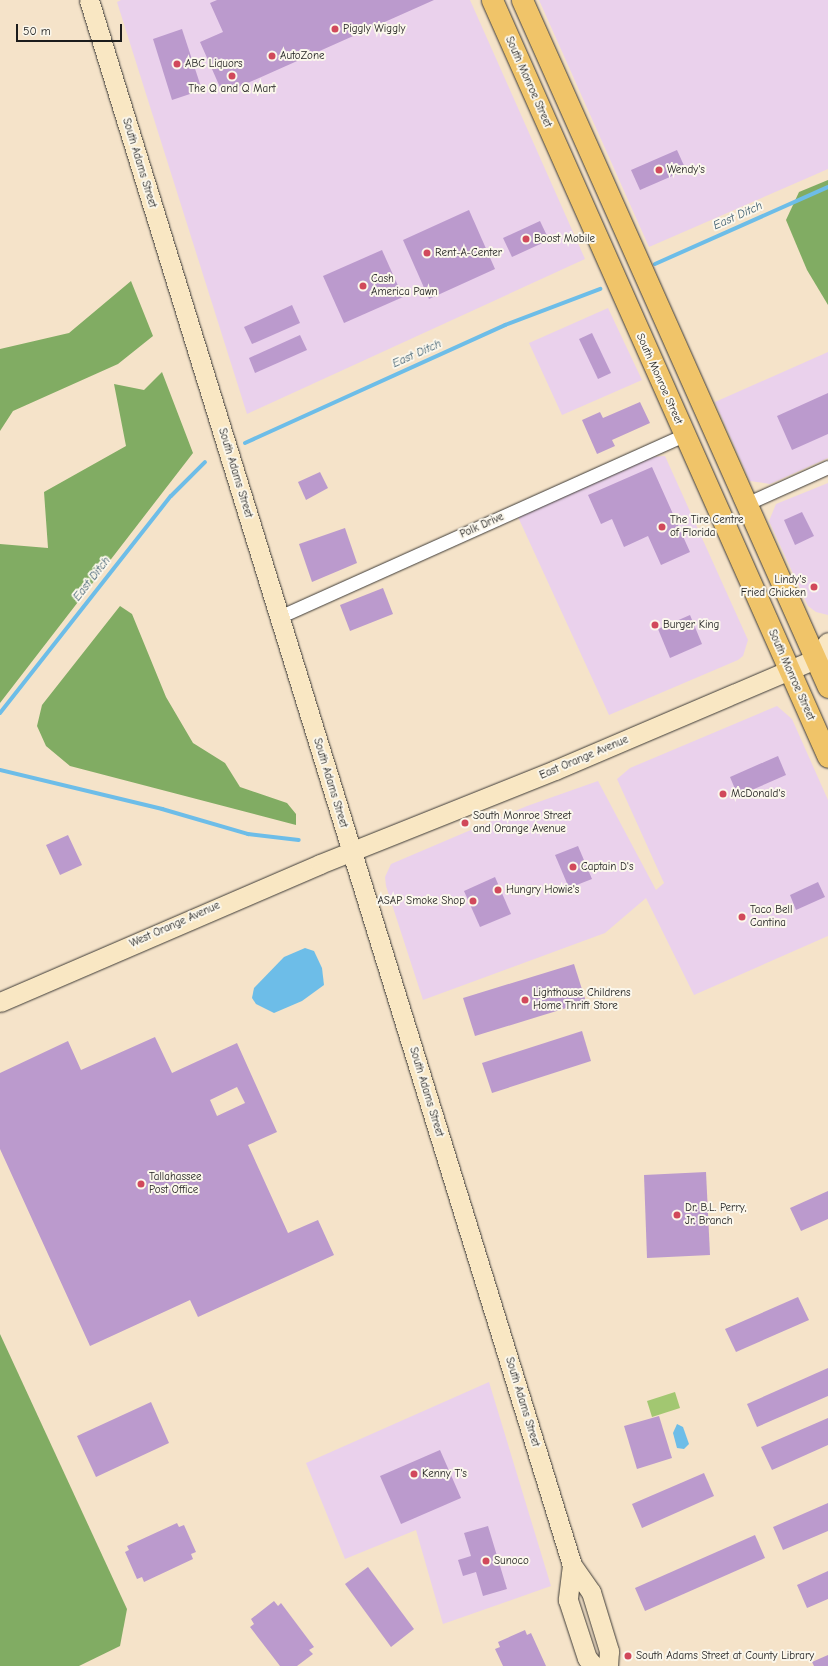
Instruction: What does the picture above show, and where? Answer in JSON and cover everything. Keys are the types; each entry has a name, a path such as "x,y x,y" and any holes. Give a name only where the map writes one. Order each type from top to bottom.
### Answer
{"main road":[{"name":"South Adams Street","path":"89,0 572,1565 590,1592 609,1651 608,1666"},
{"name":"South Monroe Street","path":"492,0 828,757"},
{"path":"522,0 746,504 822,659 828,688"},
{"path":"556,146 581,134"},
{"path":"673,409 687,418 708,419"},
{"name":"East Orange Avenue","path":"351,851 789,671 822,659 828,642"},
{"name":"West Orange Avenue","path":"0,1002 351,851"},
{"name":"South Adams Street","path":"572,1565 568,1600 587,1658 594,1666"}],"street":[{"name":"Polk Drive","path":"279,617 684,435"},
{"path":"746,504 828,467"}],"shaded area":[{"path":"121,0 470,0 585,259 247,414 117,2"},
{"path":"539,0 828,0 828,169 649,247"},
{"path":"608,308 642,380 562,415 529,343"},
{"path":"828,352 828,458 770,484 750,481 715,402"},
{"path":"665,456 748,640 743,656 738,660 609,715 518,517 648,457"},
{"path":"828,483 828,615 816,612 808,606 769,521 776,504"},
{"path":"777,706 792,719 828,800 828,936 694,995 646,898 605,933 423,1000 386,886 385,877 391,864 527,806 598,781 656,890 664,883 617,779 630,768"},
{"name":"Kenny T's","path":"489,1382 551,1586 443,1624 416,1530 345,1559 306,1463"}],"green space":[{"path":"828,180 828,305 807,270 786,220 799,192"},
{"path":"131,281 153,336 118,364 13,411 0,431 0,349 69,333"},
{"path":"162,372 193,453 0,703 0,544 48,548 44,492 126,446 114,384 144,390"},
{"path":"120,606 132,614 166,697 193,743 225,763 240,787 287,803 296,814 296,825 70,766 46,746 37,726 42,705"},
{"path":"0,1334 127,1609 120,1646 79,1666 0,1666"},
{"path":"675,1392 680,1408 652,1417 647,1401"}],"water":[{"path":"305,948 314,951 322,968 324,985 302,1001 274,1013 256,1004 252,998 254,988 284,957"},
{"path":"677,1424 683,1427 689,1444 684,1449 677,1448 673,1433"}],"building":[{"path":"217,0 434,0 223,94 200,42 223,32 210,3"},
{"name":"ABC Liquors","path":"182,29 202,90 172,100 153,39"},
{"name":"Wendy's","path":"677,150 686,170 640,190 631,170"},
{"path":"469,210 495,269 429,299 403,240"},
{"name":"Boost Mobile","path":"540,221 549,240 512,257 503,238"},
{"name":"Cash America Pawn","path":"382,250 403,297 344,323 323,276"},
{"path":"292,305 300,323 252,344 244,327"},
{"path":"592,333 611,373 598,379 579,339"},
{"path":"300,335 307,350 255,373 249,358"},
{"path":"828,393 828,434 792,450 777,416"},
{"path":"640,402 650,423 612,440 615,446 597,454 582,420 600,412 603,418"},
{"path":"652,467 690,552 661,565 648,536 624,547 612,519 601,524 588,495"},
{"path":"320,472 328,488 306,500 298,482"},
{"path":"802,512 814,536 795,545 784,520"},
{"path":"345,528 357,563 312,582 299,544"},
{"path":"383,588 393,614 350,631 340,605"},
{"path":"690,615 702,644 670,658 658,629"},
{"path":"778,756 786,775 738,796 730,777"},
{"path":"68,835 82,865 60,875 46,845"},
{"name":"Captain D's","path":"578,846 592,879 569,888 555,855"},
{"path":"495,877 511,914 480,927 464,891"},
{"path":"818,882 825,897 796,910 790,895"},
{"name":"Lighthouse Childrens Home Thrift Store","path":"574,964 586,1002 475,1036 463,998"},
{"path":"582,1031 591,1061 492,1093 482,1063"},
{"name":"Tallahassee Post Office","path":"155,1037 172,1073 237,1043 277,1132 248,1145 288,1233 318,1220 334,1255 198,1317 190,1300 90,1346 0,1149 0,1073 68,1041 81,1070","holes":["237,1087 245,1103 217,1116 210,1100"]},
{"name":"Dr. B.L. Perry, Jr. Branch","path":"706,1172 710,1255 647,1258 644,1175"},
{"path":"828,1191 828,1219 801,1231 790,1208"},
{"path":"798,1297 809,1320 736,1352 725,1329"},
{"path":"828,1368 828,1396 757,1427 747,1404"},
{"path":"151,1402 169,1443 96,1477 77,1436"},
{"path":"659,1416 672,1458 637,1469 624,1426"},
{"path":"828,1418 828,1445 772,1470 761,1447"},
{"path":"440,1450 461,1498 401,1524 380,1476"},
{"path":"704,1473 714,1496 642,1528 632,1504"},
{"path":"828,1503 828,1531 783,1550 773,1527"},
{"path":"177,1523 179,1527 184,1525 196,1552 191,1554 193,1559 144,1582 142,1577 137,1579 125,1552 129,1550 127,1546"},
{"name":"Sunoco","path":"488,1526 507,1589 483,1596 476,1572 463,1576 458,1560 471,1556 464,1533"},
{"path":"755,1535 765,1558 645,1611 635,1588"},
{"path":"368,1567 414,1629 391,1647 345,1584"},
{"path":"828,1571 828,1599 807,1608 797,1585"},
{"path":"274,1601 278,1606 281,1603 314,1647 309,1650 313,1654 297,1666 280,1666 250,1627 254,1624 251,1619"},
{"path":"525,1630 527,1635 531,1633 546,1666 503,1666 495,1649 500,1647 498,1642"},
{"path":"828,1655 828,1666 814,1666 812,1662"}],"waterway":[{"name":"East Ditch","path":"655,264 828,187"},
{"name":"East Ditch","path":"245,443 505,325 600,289"},
{"name":"East Ditch","path":"0,713 171,496 205,462"},
{"path":"0,770 162,809 248,834 299,840"}],"place":[{"name":"Piggly Wiggly","path":"335,29"},
{"name":"AutoZone","path":"272,56"},
{"name":"ABC Liquors","path":"177,64"},
{"name":"The Q and Q Mart","path":"232,76"},
{"name":"Wendy's","path":"659,170"},
{"name":"Boost Mobile","path":"526,239"},
{"name":"Rent-A-Center","path":"427,253"},
{"name":"Cash America Pawn","path":"363,286"},
{"name":"The Tire Centre of Florida","path":"662,527"},
{"name":"Lindy's Fried Chicken","path":"814,587"},
{"name":"Burger King","path":"655,625"},
{"name":"McDonald's","path":"723,794"},
{"name":"South Monroe Street and Orange Avenue","path":"465,823"},
{"name":"Captain D's","path":"573,867"},
{"name":"Hungry Howie's","path":"498,890"},
{"name":"ASAP Smoke Shop","path":"473,901"},
{"name":"Taco Bell Cantina","path":"742,917"},
{"name":"Lighthouse Childrens Home Thrift Store","path":"525,1000"},
{"name":"Tallahassee Post Office","path":"141,1184"},
{"name":"Dr. B.L. Perry, Jr. Branch","path":"677,1215"},
{"name":"Kenny T's","path":"414,1474"},
{"name":"Sunoco","path":"486,1561"},
{"name":"South Adams Street at County Library","path":"628,1656"}]}
